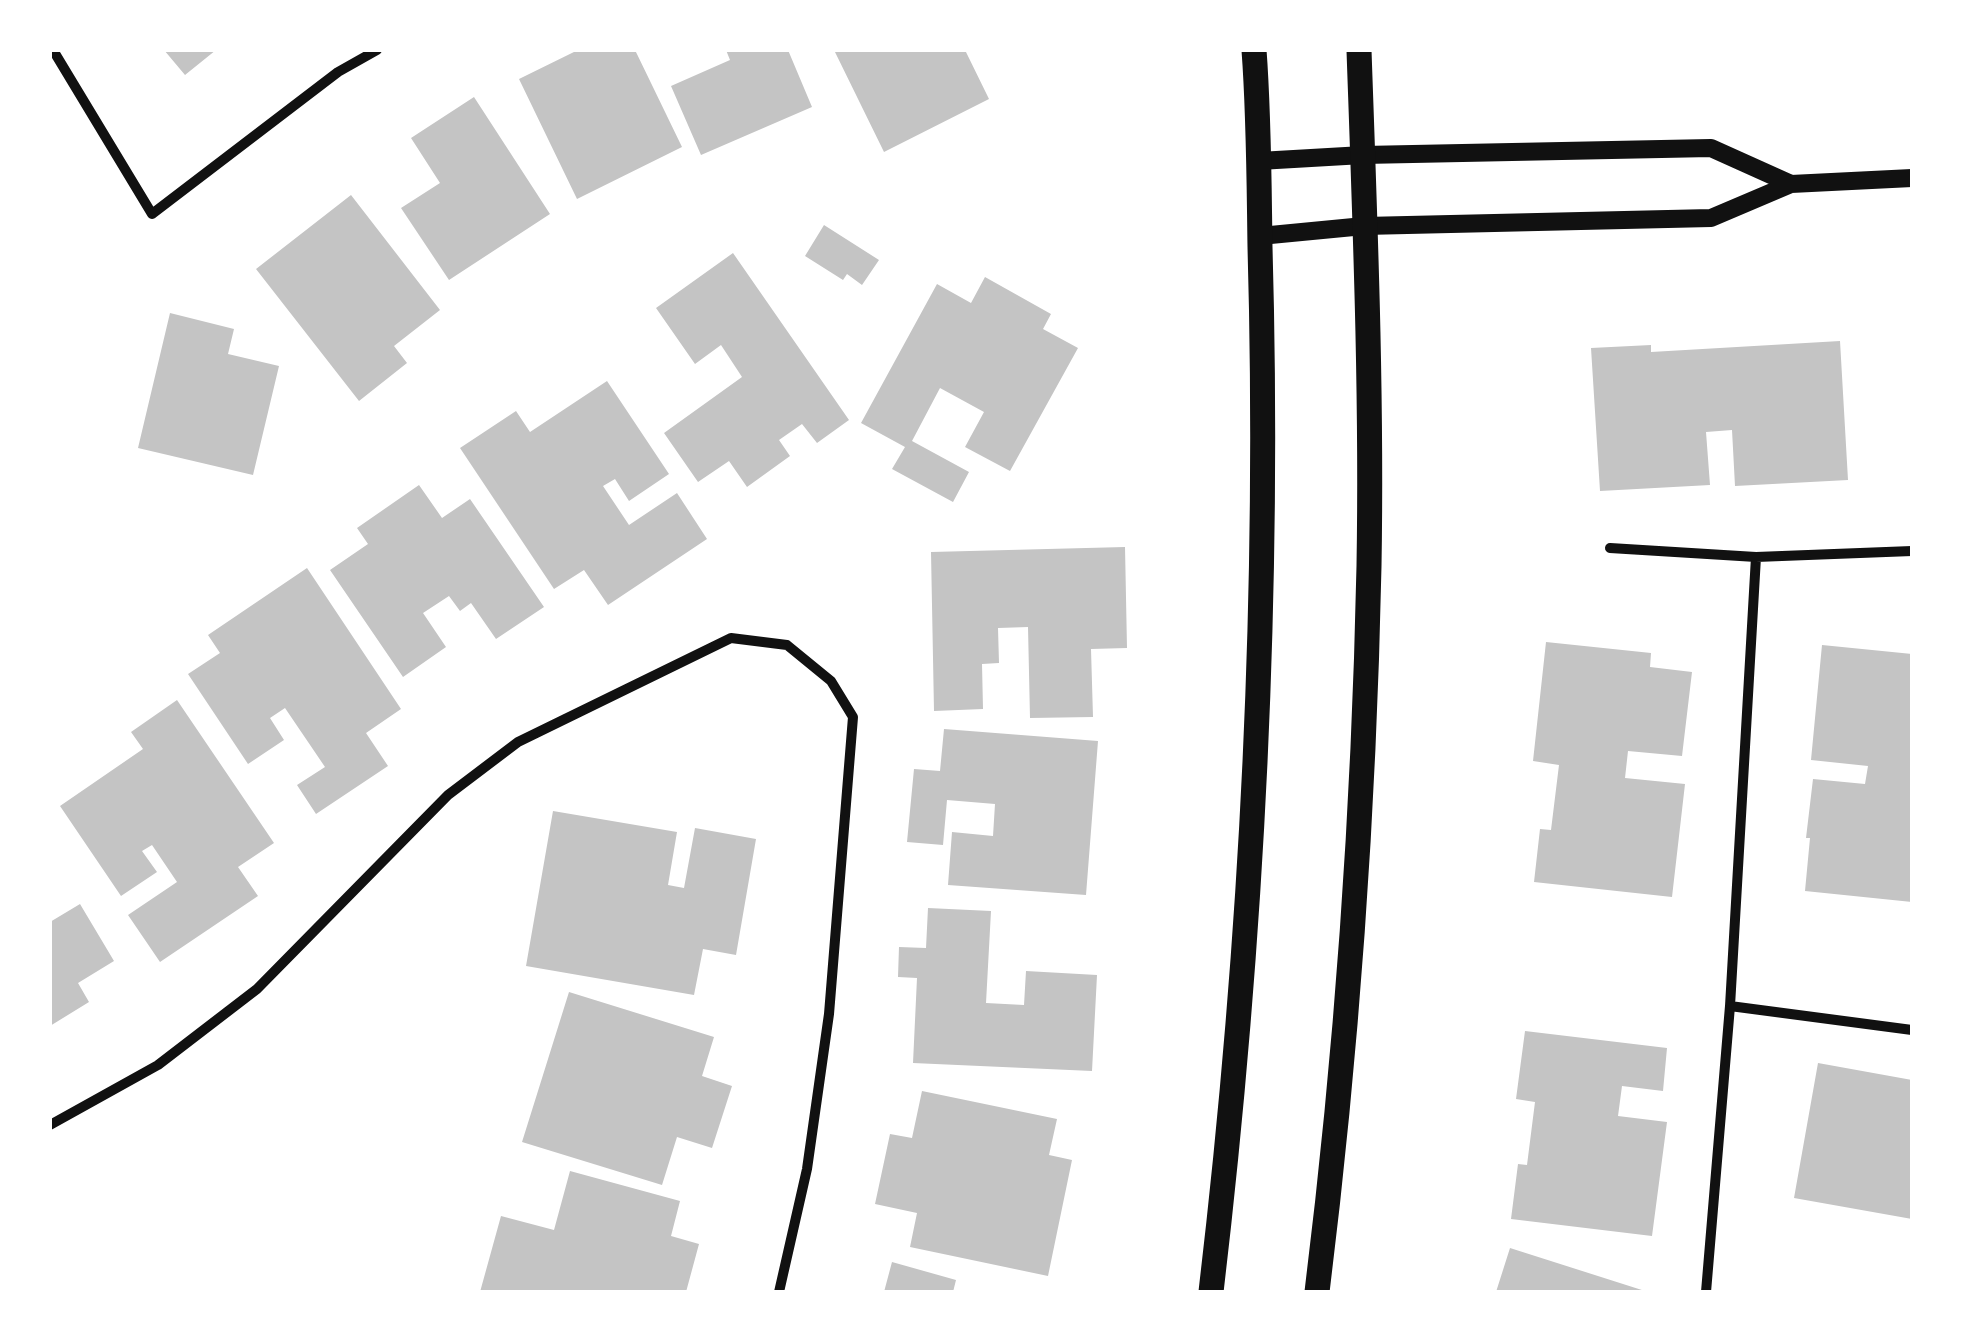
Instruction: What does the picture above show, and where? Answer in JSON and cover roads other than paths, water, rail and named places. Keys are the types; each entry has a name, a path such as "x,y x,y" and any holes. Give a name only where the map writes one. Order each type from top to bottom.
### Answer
{"main road":[{"path":"1211,1292 1242,1008 1258,736 1264,413 1254,50"},
{"path":"1317,1292 1343,1074 1365,677 1369,398 1359,50"}],"street":[{"path":"52,50 152,214 338,72 377,50"},
{"path":"1259,161 1362,155 1711,148 1791,184"},
{"path":"1260,236 1364,226 1711,218 1791,184 1912,178"},
{"path":"1610,548 1756,557 1912,551"},
{"path":"1706,1292 1730,1006 1756,557"},
{"path":"50,1125 158,1065 257,989 448,796 518,742 731,638 788,645 831,681 852,717 830,1014 806,1169 779,1292"},
{"path":"1730,1006 1912,1030"}]}
